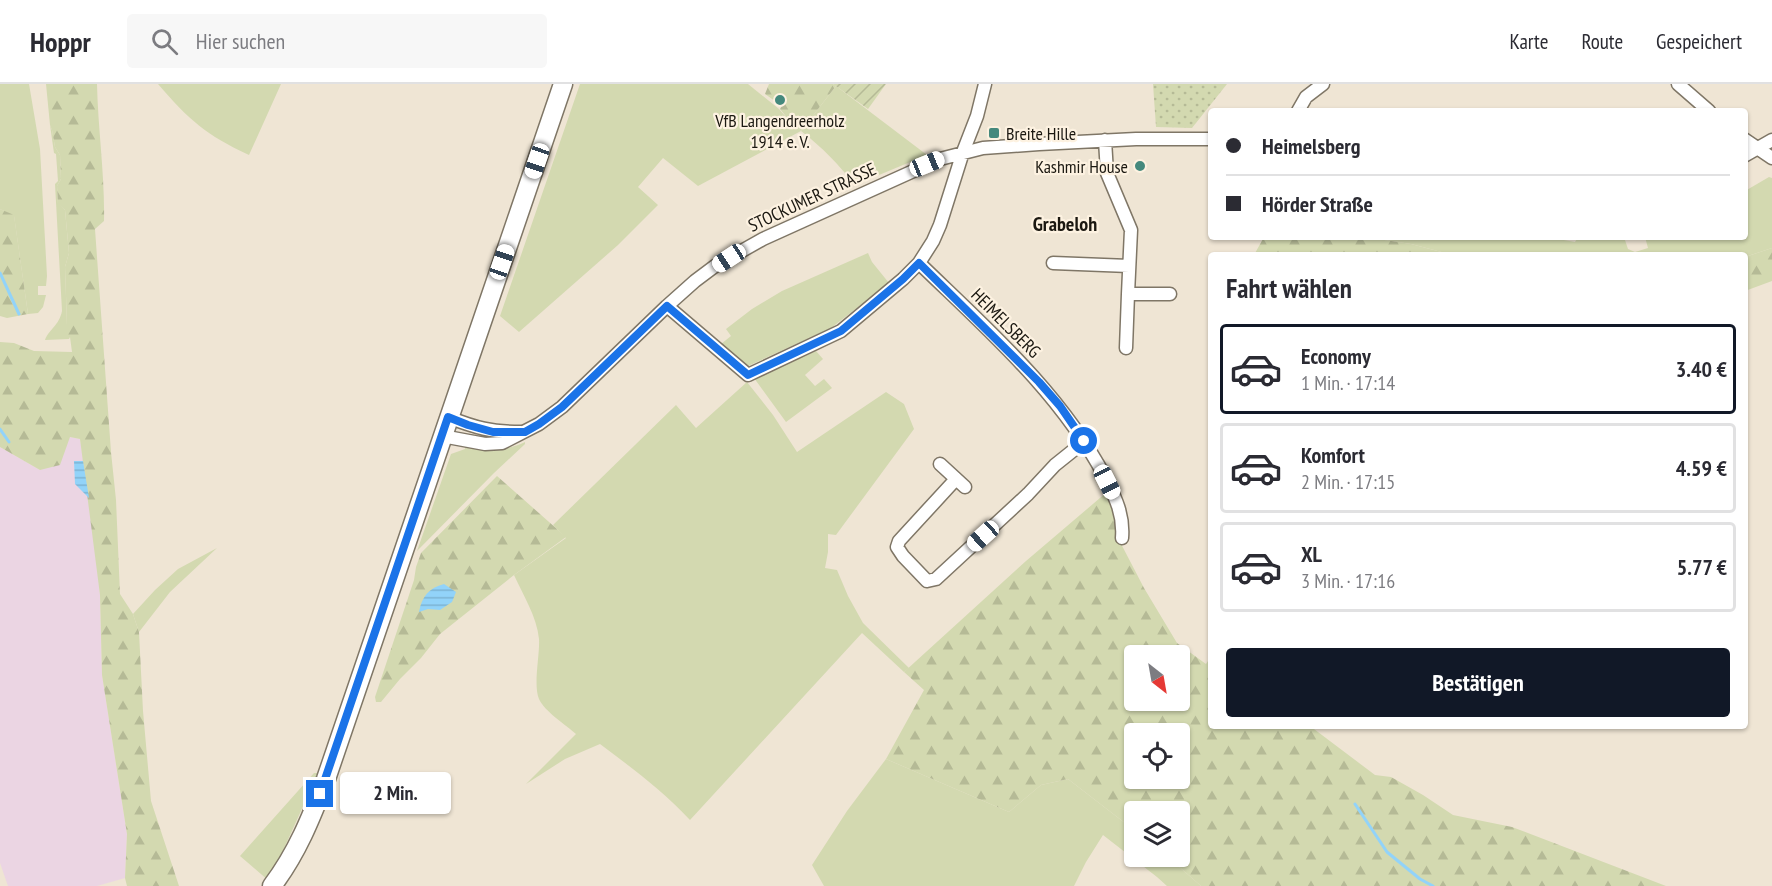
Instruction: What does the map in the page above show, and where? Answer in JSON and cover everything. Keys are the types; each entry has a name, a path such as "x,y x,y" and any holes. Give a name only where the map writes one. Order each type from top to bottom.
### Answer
{"main road":[{"path":"272,886 298,846 316,806 563,84"}],"street":[{"path":"667,306 748,375 841,331 903,279 919,263 933,241 977,116 985,84"},
{"path":"1300,108 1306,97 1323,84"},
{"path":"1678,84 1706,108"},
{"path":"1105,140 1107,173 1131,230 1126,348"},
{"name":"STOCKUMER STRASSE","path":"442,436 493,444 502,443 525,432 562,407 694,281 746,248 927,164 983,148 1105,140 1208,140"},
{"path":"1748,154 1772,140"},
{"path":"1748,142 1772,158"},
{"name":"HEIMELSBERG","path":"919,263 1039,382 1060,406 1084,441 1116,499 1123,524 1122,538"},
{"path":"1053,263 1129,266"},
{"path":"1128,294 1170,294"},
{"path":"448,417 493,432 525,432"},
{"path":"939,464 961,483 903,536 897,547 929,581 936,579 1029,494 1055,465 1084,441"}],"shaded area":[{"path":"70,437 80,439 97,557 102,675 127,834 125,878 97,886 8,886 0,863 0,447 40,470"}],"green space":[{"path":"0,84 29,84 40,149 47,276 46,286 38,286 38,295 46,295 43,307 38,313 28,314 14,216 0,209"},
{"path":"46,84 97,84 104,221 95,229 116,500 120,594 133,614 139,632 151,801 179,886 127,886 125,878 127,834 102,675 100,595 80,439 70,437 60,465 40,470 0,447 0,342 14,343 34,351 72,352 70,337 61,335 67,325 65,267 69,253 65,210 58,204 57,186 61,179 60,155 55,147 50,125"},
{"path":"158,84 281,84 249,155 221,141 199,126"},
{"path":"580,84 748,84 779,109 801,131 698,186 663,158 638,187 658,205 618,245 519,332 500,316"},
{"path":"769,84 833,84 836,86 801,131 780,109 782,106 765,94"},
{"path":"833,84 886,84 868,109"},
{"path":"1153,84 1227,84 1192,128 1156,127"},
{"path":"836,86 927,155 855,185 830,156 801,131"},
{"path":"50,125 55,147 60,155 61,179 57,186 58,203 65,210 69,253 65,267 67,325 70,337 69,339 45,340 59,320 62,311 55,184 58,181 56,154"},
{"path":"1769,177 1772,178 1772,248 1748,256 1748,252 1635,252 1648,248 1646,240 1748,240 1748,189"},
{"path":"0,209 14,215 28,314 7,318 0,316"},
{"path":"1262,240 1385,240 1442,252 1256,252"},
{"path":"1385,240 1564,240 1575,242 1576,240 1625,240 1628,249 1635,252 1442,252"},
{"path":"1772,248 1772,281 1748,290 1748,256"},
{"path":"868,253 872,262 889,283 831,328 748,366 721,344 731,336 726,329 752,309 782,291"},
{"path":"816,351 823,359 805,375 815,386 824,379 832,388 786,422 754,378"},
{"path":"747,382 773,415 797,452 886,392 904,404 914,429 836,535 828,534 825,568 837,570 863,623 909,668 904,672 862,633 690,820 658,790 600,744 565,759 526,784 576,734 551,713 539,699 537,693 538,631 533,614 514,575 566,538 553,525 676,405 696,428"},
{"path":"525,442 417,551 451,454 465,449 465,445 503,448"},
{"path":"497,476 566,537 440,634 381,702 376,702 375,697 421,553"},
{"path":"1107,492 1118,538 1144,588 1180,645 1124,645 1124,711 1190,711 1190,652 1206,664 1208,661 1208,729 1314,729 1375,775 1391,777 1453,815 1512,827 1666,886 1201,886 1179,867 1190,867 1190,801 1124,801 1124,822 1068,779 1041,785 1009,812 886,759 924,690 904,672 1026,561"},
{"path":"217,548 170,592 139,632 133,614 155,590 178,569"},
{"path":"886,759 1009,812 1041,785 1068,779 1124,822 1124,851 1103,835 1074,886 824,886 812,865 847,811"},
{"path":"314,773 318,773 282,853 286,856 269,881 240,856"},
{"path":"1144,867 1179,867 1201,886 1167,886"}],"water":[{"path":"74,461 83,461 89,498 75,484"},
{"path":"444,584 456,592 452,602 440,610 428,609 419,612 427,594"}],"waterway":[{"path":"0,273 19,314"},
{"path":"0,429 9,442"},
{"path":"1355,804 1387,852 1420,879 1433,886"}],"place":[{"name":"VfB Langendreerholz 1914 e. V.","path":"780,100"},
{"name":"Breite Hille","path":"994,133"},
{"name":"Kashmir House","path":"1140,166"}],"district":[{"name":"Grabeloh","path":"1065,224"}],"route":[{"path":"320,794 448,417 493,432 525,432 553,415 667,306 748,375 841,331 919,263 1014,355 1060,406 1084,441"}]}
